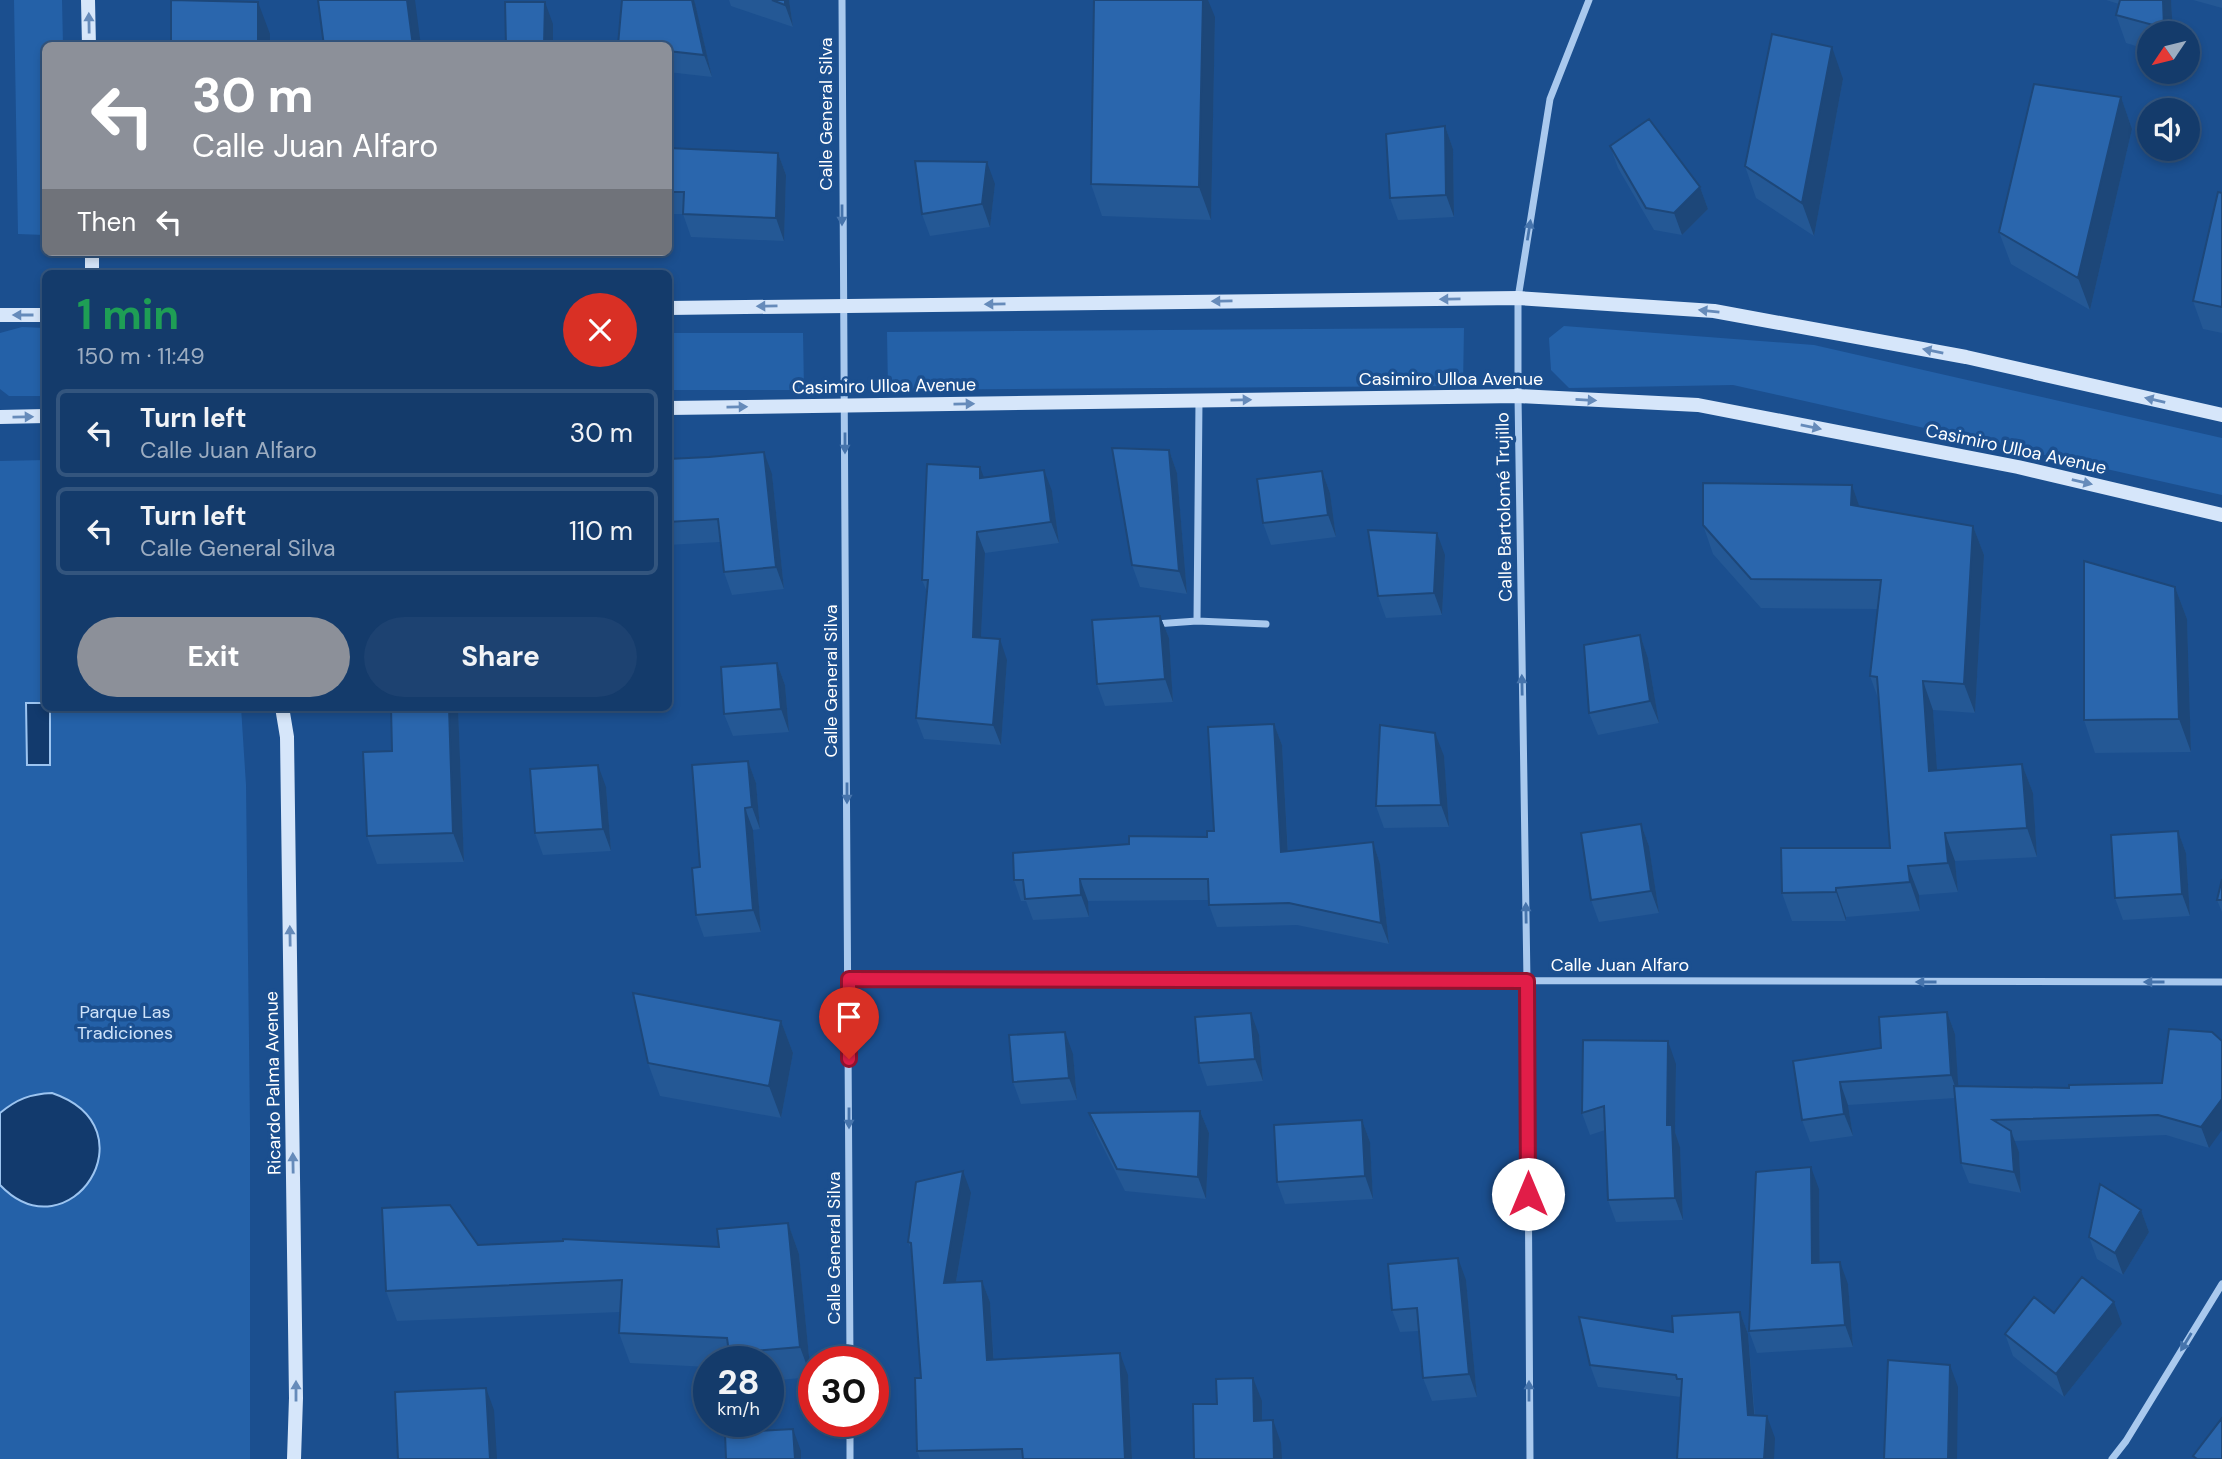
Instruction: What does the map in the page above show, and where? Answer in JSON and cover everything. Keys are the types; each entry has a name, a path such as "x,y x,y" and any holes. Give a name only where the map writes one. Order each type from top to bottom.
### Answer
{"main road":[{"path":"88,0 89,42"},
{"path":"672,308 1518,298 1714,311 1966,357 2222,415"},
{"path":"0,315 42,315"},
{"name":"Casimiro Ulloa Avenue","path":"672,408 1518,396 1698,405 2018,467 2222,515"},
{"path":"0,417 42,416"},
{"name":"Ricardo Palma Avenue","path":"283,711 288,737 296,1398 294,1459"},
{"path":"288,737 290,711"}],"street":[{"name":"Calle General Silva","path":"842,0 850,1346"},
{"name":"Calle Bartolomé Trujillo","path":"1530,1459 1518,298 1550,99 1589,0"},
{"path":"1196,621 1199,401"},
{"path":"1148,625 1196,621 1266,624"},
{"name":"Calle Juan Alfaro","path":"849,979 2222,982"},
{"path":"2112,1459 2126,1441 2222,1284"},
{"path":"850,1437 850,1459"}],"green space":[{"path":"14,0 62,0 63,42 42,42 42,235 18,234"},
{"path":"1564,326 1814,345 2222,438 2222,495 1733,385 1569,388 1551,370 1549,338"},
{"path":"22,327 42,328 42,396 9,396 0,389 0,333"},
{"path":"1464,328 1463,386 888,390 887,332"},
{"path":"672,333 803,333 804,390 672,390"},
{"name":"Parque Las Tradiciones","path":"42,460 42,711 241,711 246,785 250,1127 250,1459 0,1459 0,461"}],"shaded area":[{"path":"26,703 42,703 42,711 50,711 50,765 27,765"},
{"path":"52,1093 82,1110 97,1132 99,1156 90,1179 74,1197 52,1206 26,1203 0,1185 0,1113 24,1098"}],"building":[{"path":"171,0 258,2 258,42 171,42"},
{"path":"318,0 407,0 412,42 323,42"},
{"path":"622,0 692,0 704,55 672,51 672,42 618,42"},
{"path":"772,0 785,0 785,5"},
{"path":"1094,0 1203,0 1199,187 1091,184"},
{"path":"2120,0 2163,0 2164,21 2138,21 2116,15"},
{"path":"505,2 545,2 544,42 506,42"},
{"path":"1772,34 1832,47 1802,203 1745,166"},
{"path":"2034,84 2121,97 2078,278 1999,232"},
{"path":"1649,119 1700,187 1674,213 1646,208 1610,146"},
{"path":"1445,126 1446,195 1390,198 1386,134"},
{"path":"672,148 778,153 776,218 683,214 684,192 672,192"},
{"path":"915,161 987,162 982,204 922,214"},
{"path":"2218,192 2222,193 2222,307 2193,301"},
{"path":"1112,448 1169,450 1179,571 1132,565"},
{"path":"764,452 776,567 724,572 718,519 672,522 672,459"},
{"path":"927,464 980,467 980,478 1044,470 1051,522 977,532 973,637 1000,639 993,725 916,718 928,580 922,580"},
{"path":"1322,471 1328,515 1263,523 1257,479"},
{"path":"1703,483 1852,485 1851,505 1973,526 1964,684 1923,681 1929,771 2022,764 2027,828 1945,833 1948,863 1908,866 1910,882 1836,888 1836,892 1782,893 1781,848 1890,848 1877,677 1870,676 1881,580 1751,579 1703,525"},
{"path":"1368,530 1437,533 1434,593 1378,596"},
{"path":"2084,561 2175,587 2179,719 2084,720"},
{"path":"1160,616 1165,679 1097,684 1092,620"},
{"path":"1640,635 1650,701 1589,713 1584,645"},
{"path":"777,663 781,709 724,714 721,667"},
{"path":"391,711 449,711 453,833 367,836 363,752 392,751"},
{"path":"1274,724 1281,852 1373,842 1381,923 1289,903 1209,905 1208,879 1080,879 1081,895 1025,899 1023,880 1014,880 1013,853 1129,844 1129,836 1207,837 1207,831 1214,831 1208,727"},
{"path":"1380,725 1435,733 1441,805 1376,806"},
{"path":"748,761 752,807 745,808 753,910 696,915 692,868 700,867 692,765"},
{"path":"598,765 603,829 535,833 530,769"},
{"path":"1641,824 1651,891 1591,900 1581,833"},
{"path":"2178,831 2182,894 2115,898 2111,835"},
{"path":"2222,879 2222,900 2217,900"},
{"path":"633,993 781,1021 769,1086 648,1063"},
{"path":"1947,1012 1951,1075 1840,1082 1844,1114 1802,1120 1793,1061 1881,1048 1879,1017"},
{"path":"1251,1013 1255,1059 1199,1063 1195,1017"},
{"path":"2169,1029 2212,1032 2222,1041 2222,1099 2201,1127 2158,1115 1993,1120 2011,1131 2014,1172 1961,1163 1954,1086 2069,1088 2069,1085 2162,1083"},
{"path":"1065,1032 1069,1078 1013,1082 1009,1035"},
{"path":"1583,1040 1668,1041 1667,1125 1672,1125 1675,1198 1608,1200 1604,1106 1582,1113"},
{"path":"1200,1111 1198,1177 1117,1169 1089,1113"},
{"path":"1362,1120 1365,1176 1277,1182 1274,1125"},
{"path":"1811,1167 1812,1263 1840,1262 1845,1325 1749,1331 1756,1172"},
{"path":"963,1171 944,1283 982,1281 987,1360 1120,1353 1125,1459 1023,1459 1022,1449 917,1451 915,1378 921,1378 911,1243 908,1242 916,1182"},
{"path":"2100,1184 2141,1210 2115,1253 2089,1237"},
{"path":"450,1205 478,1245 563,1239 719,1247 717,1229 788,1223 800,1346 784,1348 784,1346 728,1346 727,1338 619,1333 622,1280 386,1291 382,1208"},
{"path":"1458,1258 1469,1374 1423,1378 1417,1308 1392,1310 1388,1264"},
{"path":"2082,1277 2114,1302 2056,1374 2005,1334 2034,1297 2054,1313"},
{"path":"1740,1312 1748,1415 1767,1416 1764,1459 1677,1459 1682,1379 1677,1379 1676,1375 1590,1365 1579,1317 1673,1332 1672,1316"},
{"path":"1888,1360 1950,1365 1948,1459 1884,1459"},
{"path":"1253,1378 1254,1421 1273,1420 1274,1459 1194,1459 1193,1404 1217,1404 1216,1379"},
{"path":"486,1388 490,1459 398,1459 395,1392"},
{"path":"2222,1418 2222,1459 2197,1459 2193,1456"},
{"path":"793,1429 795,1459 726,1459 725,1437 784,1437 784,1430"}],"route":[{"path":"849,1059 849,979 1527,981 1528,1194"}]}
